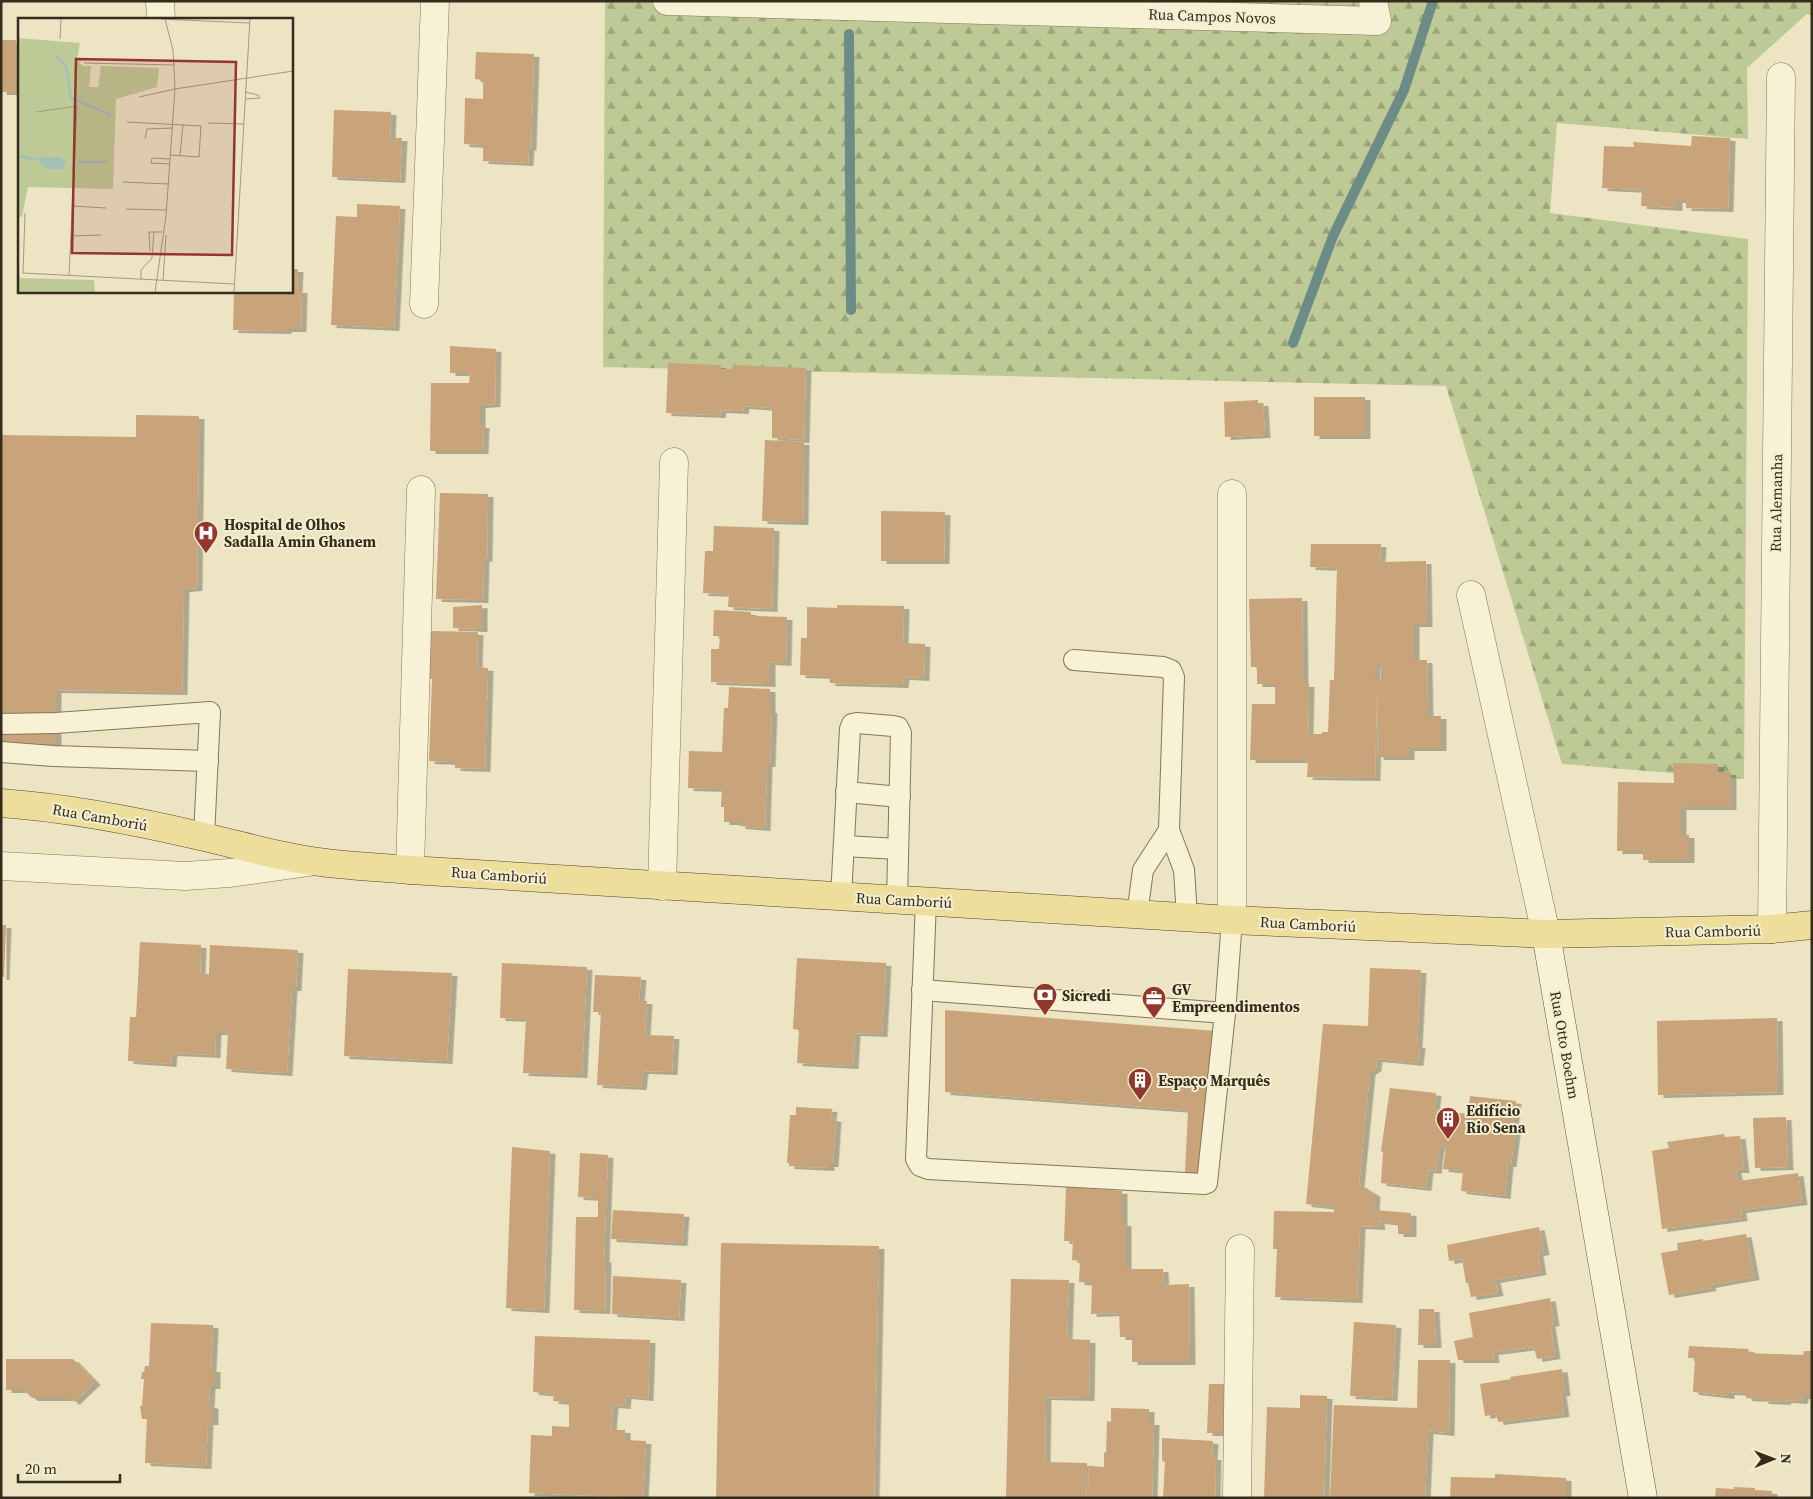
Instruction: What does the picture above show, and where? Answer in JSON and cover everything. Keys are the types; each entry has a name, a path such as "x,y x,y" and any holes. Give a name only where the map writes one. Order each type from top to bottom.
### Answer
{"main road":[{"name":"Rua Camboriú","path":"1,803 73,811 121,819 311,861 410,870 1137,915 1546,934 1772,929 1812,925"}],"street":[{"path":"160,1 161,18"},
{"path":"424,304 435,1"},
{"name":"Rua Campos Novos","path":"667,1 1377,21 1373,1"},
{"name":"Rua Alemanha","path":"1772,929 1781,77"},
{"path":"662,886 674,462"},
{"path":"410,870 421,490"},
{"path":"1232,494 1232,920"},
{"name":"Rua Otto Boehm","path":"1471,594 1546,934 1643,1498"},
{"path":"1,866 184,876 230,873 311,861"},
{"path":"1237,1498 1240,1249"}],"lane":[{"path":"1074,660 1163,667 1171,670 1174,677 1170,830 1184,870 1187,917"},
{"path":"1,724 56,723 210,712 204,837"},
{"path":"841,897 850,729 852,724 856,722 892,726 898,728 901,733 897,900"},
{"path":"1,752 53,756 208,761"},
{"path":"846,792 900,797"},
{"path":"1137,915 1143,870 1170,830"},
{"path":"844,846 898,849"},
{"path":"926,901 916,1159 920,1166 928,1169 1204,1184 1208,1180 1225,1014 1232,920"},
{"path":"922,990 1225,1014"}],"green space":[{"path":"605,1 1812,1 1812,15 1807,14 1747,68 1748,139 1557,123 1550,213 1748,239 1744,779 1562,764 1446,386 603,367"}],"building":[{"path":"1,40 16,40 17,92 1,92"},
{"path":"476,52 534,54 531,148 529,147 528,163 483,161 483,145 464,144 465,98 483,99 483,80 475,79"},
{"path":"334,110 391,112 390,138 402,138 400,180 332,177"},
{"path":"1692,136 1730,138 1728,209 1686,208 1686,200 1677,200 1677,208 1641,206 1642,190 1602,188 1604,146 1634,147 1633,142 1691,146"},
{"path":"357,204 400,206 394,328 331,325 336,216 357,217"},
{"path":"292,269 298,269 297,290 302,290 301,329 286,329 286,331 233,330 234,292 292,292"},
{"path":"450,346 496,349 495,404 480,405 480,425 484,425 483,451 430,451 431,383 469,383 470,373 450,373"},
{"path":"668,363 721,365 720,369 732,369 733,365 806,368 804,440 772,438 772,408 744,406 743,411 721,410 720,415 666,413"},
{"path":"1314,397 1365,397 1365,436 1314,436"},
{"path":"1258,400 1258,403 1263,403 1265,435 1225,437 1224,402"},
{"path":"136,415 199,416 197,588 184,589 182,692 56,690 56,744 1,743 1,435 136,437"},
{"path":"765,440 804,442 803,522 762,521"},
{"path":"440,493 488,494 487,559 484,558 483,600 436,599"},
{"path":"881,511 945,512 944,561 881,561"},
{"path":"714,526 774,528 772,609 728,607 729,594 703,593 705,551 713,551"},
{"path":"1311,544 1381,544 1380,562 1426,561 1427,624 1414,624 1414,660 1427,660 1428,716 1441,716 1441,748 1409,748 1409,757 1378,757 1377,683 1375,778 1307,777 1308,760 1250,760 1252,704 1275,704 1275,684 1257,684 1257,667 1251,667 1249,599 1302,598 1303,684 1309,684 1308,734 1328,732 1330,680 1334,680 1337,568 1310,567","holes":["1381,662 1381,680 1375,681 1375,665"]},
{"path":"482,605 482,629 453,628 453,607"},
{"path":"837,605 904,606 903,643 925,644 924,678 904,677 903,685 830,683 829,676 800,675 801,638 807,638 807,607 837,608"},
{"path":"714,610 751,612 751,616 787,617 786,663 770,662 770,684 711,682 711,649 719,649 720,636 713,636"},
{"path":"431,631 478,632 477,667 488,668 485,769 455,768 455,762 429,761 432,679 429,679"},
{"path":"729,687 770,689 770,710 772,710 770,764 767,764 765,828 740,826 740,822 724,822 724,807 721,807 722,789 688,788 689,751 722,752 724,708 728,708"},
{"path":"1673,763 1718,764 1718,772 1731,772 1731,807 1681,807 1681,835 1689,835 1689,860 1643,860 1643,851 1617,851 1618,782 1674,783"},
{"path":"1,925 6,925 4,977 1,977"},
{"path":"140,942 201,945 200,974 209,974 210,945 298,950 296,988 292,988 287,1073 226,1069 228,1032 216,1032 215,1055 172,1053 171,1064 128,1061 130,1017 136,1017"},
{"path":"797,958 886,963 882,1034 855,1033 853,1066 797,1063 799,1030 793,1029"},
{"path":"502,963 587,967 582,1075 523,1073 526,1019 500,1018"},
{"path":"1370,968 1421,970 1417,1045 1420,1045 1418,1063 1377,1059 1376,1068 1370,1072 1359,1184 1375,1194 1374,1210 1411,1213 1411,1234 1398,1234 1398,1223 1379,1221 1380,1227 1360,1226 1357,1300 1275,1297 1277,1249 1273,1249 1274,1211 1334,1212 1334,1207 1306,1204 1323,1024 1368,1026"},
{"path":"348,969 452,973 447,1061 344,1056"},
{"path":"595,975 641,977 639,1001 647,1001 645,1035 674,1036 672,1072 643,1071 641,1087 597,1085 601,1012 593,1012"},
{"name":"Espaço Marquês","path":"945,1010 1217,1031 1208,1174 1185,1174 1188,1110 945,1092"},
{"path":"1777,1018 1778,1092 1658,1095 1657,1021"},
{"name":"Edifício Rio Sena","path":"1390,1088 1436,1093 1434,1110 1468,1114 1470,1096 1516,1101 1512,1132 1515,1132 1511,1164 1508,1164 1505,1196 1461,1191 1463,1171 1443,1169 1446,1148 1439,1148 1436,1171 1428,1170 1426,1188 1381,1183 1383,1152 1381,1151"},
{"path":"796,1107 832,1109 831,1118 836,1119 833,1164 829,1164 829,1168 789,1166 789,1163 787,1163 790,1115 796,1115"},
{"path":"1786,1117 1788,1167 1755,1168 1753,1118"},
{"path":"1724,1134 1725,1137 1740,1136 1744,1170 1736,1170 1738,1181 1798,1173 1802,1202 1741,1210 1742,1218 1662,1229 1652,1151 1669,1148 1667,1142"},
{"path":"512,1147 550,1151 544,1310 506,1308"},
{"path":"580,1153 608,1155 604,1259 606,1260 605,1311 574,1310 576,1217 598,1217 598,1198 578,1197"},
{"path":"1066,1187 1122,1191 1122,1223 1126,1223 1126,1269 1163,1269 1164,1285 1189,1284 1190,1362 1132,1362 1132,1337 1120,1337 1119,1313 1091,1314 1092,1283 1079,1282 1080,1261 1072,1260 1073,1241 1064,1241"},
{"path":"613,1210 684,1214 682,1243 611,1239"},
{"path":"1539,1227 1544,1252 1538,1253 1541,1272 1495,1280 1498,1293 1471,1297 1468,1283 1466,1283 1462,1259 1449,1261 1447,1245"},
{"path":"1746,1234 1754,1277 1710,1285 1711,1288 1669,1295 1661,1253 1678,1250 1677,1243"},
{"path":"721,1243 879,1246 874,1498 716,1498"},
{"path":"613,1276 681,1280 679,1318 612,1314"},
{"path":"1011,1279 1069,1280 1067,1339 1090,1340 1089,1398 1046,1397 1045,1462 1087,1463 1086,1498 1006,1498"},
{"path":"1550,1298 1554,1323 1550,1324 1555,1356 1537,1359 1534,1347 1493,1352 1494,1360 1458,1360 1454,1341 1473,1337 1469,1313"},
{"path":"1419,1309 1434,1309 1436,1345 1418,1345"},
{"path":"1354,1322 1396,1325 1392,1398 1350,1396"},
{"path":"151,1323 213,1325 211,1369 215,1369 215,1386 210,1386 209,1405 213,1406 213,1422 208,1422 206,1466 145,1463 147,1419 142,1419 140,1406 142,1406 144,1379 141,1379 145,1366 149,1366"},
{"path":"535,1336 650,1340 648,1398 626,1396 625,1406 613,1405 611,1430 625,1430 625,1440 646,1441 643,1498 529,1493 531,1435 552,1436 552,1426 569,1427 569,1402 553,1401 554,1394 533,1392"},
{"path":"1689,1346 1749,1349 1748,1353 1803,1355 1804,1351 1812,1351 1812,1396 1803,1396 1802,1401 1786,1400 1785,1402 1746,1398 1746,1393 1729,1392 1729,1396 1693,1392 1695,1358 1688,1358"},
{"path":"6,1359 73,1359 95,1382 74,1402 70,1398 32,1398 24,1390 6,1390"},
{"path":"1418,1360 1450,1360 1449,1433 1428,1431 1425,1498 1330,1498 1334,1405 1417,1408"},
{"path":"1562,1369 1565,1393 1561,1393 1564,1414 1498,1422 1496,1414 1485,1416 1480,1384"},
{"path":"1209,1384 1230,1384 1231,1433 1207,1433"},
{"path":"1300,1395 1327,1396 1324,1498 1264,1498 1267,1407 1300,1408"},
{"path":"1111,1408 1149,1409 1149,1422 1154,1422 1152,1498 1088,1498 1089,1466 1104,1467 1107,1421 1111,1422"},
{"path":"1162,1438 1213,1441 1212,1457 1216,1457 1215,1498 1163,1498 1165,1462 1162,1461"},
{"path":"1495,1474 1566,1478 1566,1498 1450,1498 1451,1477 1495,1478"},
{"path":"1734,1487 1772,1491 1772,1498 1715,1498 1716,1488 1734,1489"}],"waterway":[{"path":"1293,343 1333,236 1404,90 1433,1"},
{"path":"849,34 851,310"}],"place":[{"name":"Hospital de Olhos Sadalla Amin Ghanem","path":"206,554"},
{"name":"Sicredi","path":"1045,1016"},
{"name":"GV Empreendimentos","path":"1154,1019"},
{"name":"Espaço Marquês","path":"1140,1101"},
{"name":"Edifício Rio Sena","path":"1448,1140"}]}
